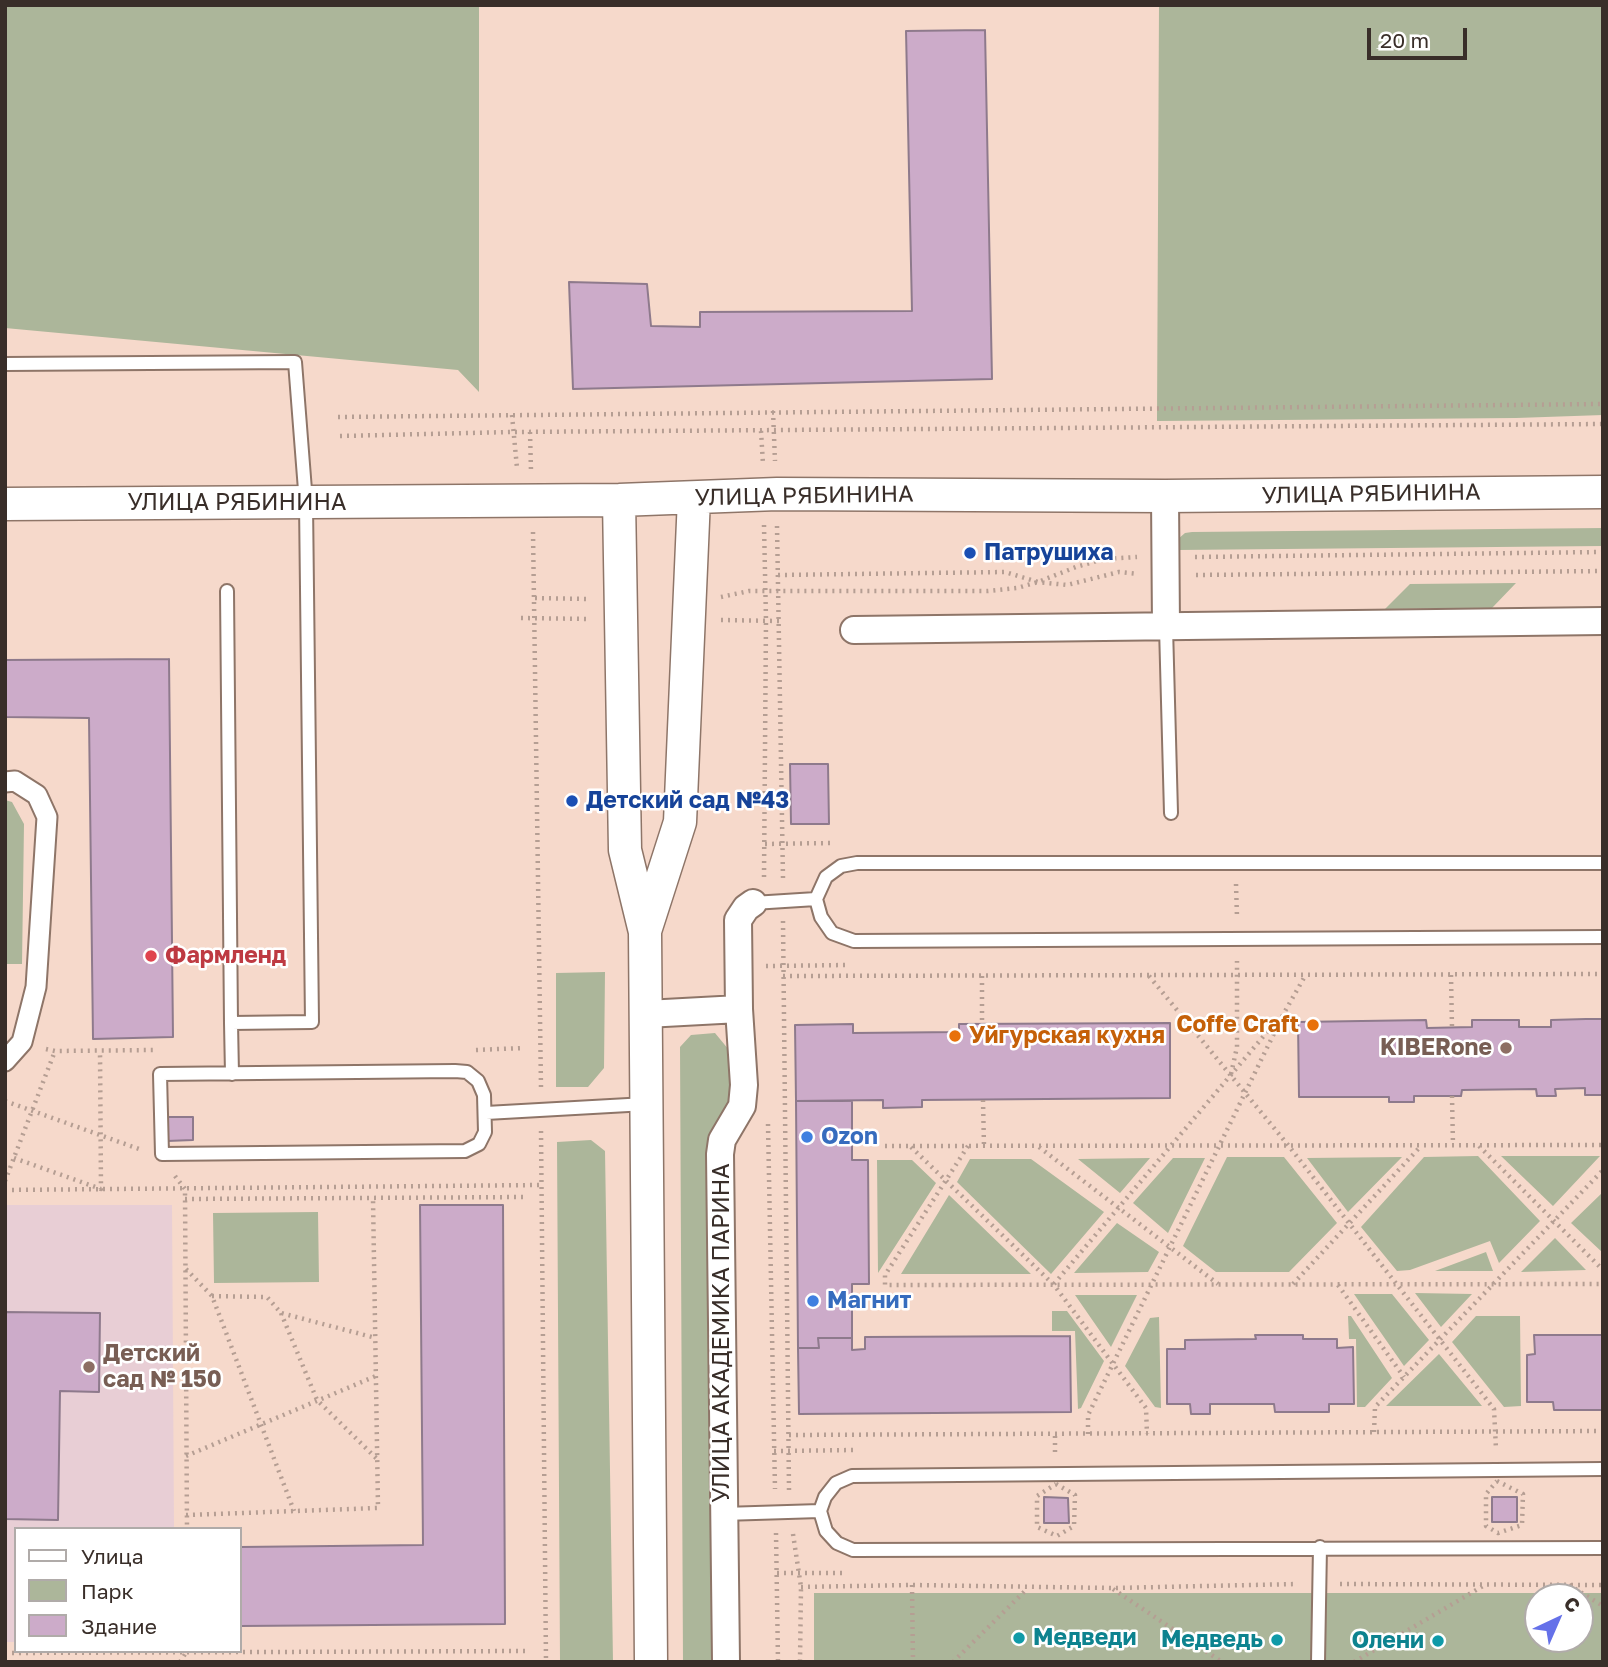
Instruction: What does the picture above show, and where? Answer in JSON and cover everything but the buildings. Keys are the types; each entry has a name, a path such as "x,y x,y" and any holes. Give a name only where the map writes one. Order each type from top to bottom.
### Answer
{"street":[{"name":"УЛИЦА РЯБИНИНА","path":"5,504 619,500 954,494 1165,496 1603,492"},
{"path":"1165,496 1166,626"},
{"path":"645,932 680,822 694,498"},
{"path":"619,500 625,850 645,932 651,1662"},
{"path":"854,630 1603,621"},
{"path":"5,782 15,782 37,795 47,817 36,987 22,1042 5,1061"},
{"name":"УЛИЦА АКАДЕМИКА ПАРИНА","path":"726,1662 720,1154 722,1140 742,1106 744,1085 739,1009 738,920 746,908 758,902"},
{"path":"646,1014 739,1009"}],"lane":[{"path":"5,364 295,362 306,503 312,1022 231,1023"},
{"path":"227,591 232,1074"},
{"path":"1166,626 1171,813"},
{"path":"1603,863 858,863 841,866 826,877 816,900 821,918 832,933 854,941 1603,937"},
{"path":"758,902 816,900"},
{"path":"467,1072 478,1081 484,1095 486,1113 485,1132 478,1144 465,1151 162,1154 160,1074 467,1072"},
{"path":"486,1113 647,1104"},
{"path":"1603,1469 852,1476 836,1483 825,1497 820,1511 826,1531 837,1543 853,1550 1603,1548"},
{"path":"723,1514 820,1511"},
{"path":"1318,1662 1320,1547"}],"path":[{"path":"338,417 1603,404"},
{"path":"512,415 521,500"},
{"path":"340,436 512,432 1603,424"},
{"path":"689,598 723,597 749,592 988,591 1017,588 1104,559 1603,552"},
{"path":"778,575 790,1512 801,1587 800,1662"},
{"path":"758,902 766,633 764,592"},
{"path":"535,598 620,599"},
{"path":"764,953 765,979"},
{"path":"783,976 1603,974"},
{"path":"1451,975 1452,1028"},
{"path":"982,976 982,1024"},
{"path":"1149,976 1288,1145 1494,1409 1496,1431"},
{"path":"1088,1434 1088,1415 1283,1013 1304,976"},
{"path":"1054,1285 1283,1013"},
{"path":"5,1181 55,1051"},
{"path":"100,1051 101,1189"},
{"path":"1452,1096 1453,1145"},
{"path":"983,1100 984,1146"},
{"path":"5,1101 141,1150"},
{"path":"768,1118 778,1662"},
{"path":"1293,1285 1421,1145"},
{"path":"1478,1145 1603,1270"},
{"path":"885,1146 1603,1145"},
{"path":"910,1146 1054,1285 1146,1408 1147,1433"},
{"path":"968,1146 886,1275 885,1285 1603,1284"},
{"path":"1038,1146 1219,1285"},
{"path":"14,1158 101,1189"},
{"path":"1374,1432 1375,1407 1603,1170"},
{"path":"174,1174 185,1189 187,1527"},
{"path":"5,1190 542,1185"},
{"path":"185,1199 524,1197"},
{"path":"187,1515 379,1508 373,1198"},
{"path":"185,1268 212,1296 295,1511"},
{"path":"1337,1285 1404,1377"},
{"path":"212,1296 267,1297 281,1312 317,1400 378,1460"},
{"path":"281,1312 376,1338"},
{"path":"186,1456 376,1376"},
{"path":"789,1435 1603,1431"},
{"path":"1497,1481 1523,1494 1522,1525 1498,1533 1486,1526 1486,1494 1497,1481"},
{"path":"1056,1484 1075,1495 1074,1526 1057,1536 1037,1527 1037,1496 1056,1484"},
{"path":"912,1585 913,1662"},
{"path":"1354,1662 1484,1585"},
{"path":"801,1587 1524,1585"},
{"path":"953,1662 1028,1588"},
{"path":"1113,1588 1222,1662"},
{"path":"242,1652 526,1651"}],"shaded area":[{"name":"Детский сад № 150","path":"5,1205 172,1205 174,1527 14,1527 14,1642 5,1642"}],"green space":[{"path":"5,5 479,5 479,392 458,370 5,328"},
{"path":"1159,5 1603,5 1603,415 1157,421"},
{"path":"1603,528 1603,546 1177,550 1178,539 1185,533 1192,532"},
{"path":"1516,583 1492,608 1385,609 1410,584"},
{"path":"5,800 12,802 24,824 22,964 5,964"},
{"path":"605,972 604,1068 588,1087 556,1087 556,973"},
{"path":"715,1033 729,1050 732,1088 727,1107 714,1662 683,1662 680,1047 691,1035"},
{"path":"591,1140 605,1151 613,1662 560,1662 557,1142"},
{"path":"1478,1156 1540,1221 1499,1263 1490,1241 1410,1270 1397,1271 1361,1227 1424,1157"},
{"path":"1501,1156 1600,1156 1553,1206"},
{"path":"1227,1157 1284,1157 1337,1223 1289,1272 1216,1272 1183,1246"},
{"path":"1402,1157 1348,1212 1307,1158"},
{"path":"1150,1158 1120,1193 1078,1159"},
{"path":"1173,1158 1205,1158 1168,1233 1133,1203"},
{"path":"970,1159 1031,1159 1104,1212 1051,1274 957,1182"},
{"path":"877,1160 912,1160 936,1183 878,1273"},
{"path":"1603,1192 1603,1253 1571,1223"},
{"path":"949,1195 1031,1274 901,1274"},
{"path":"318,1212 319,1282 214,1283 213,1213"},
{"path":"1117,1223 1159,1252 1148,1272 1074,1273"},
{"path":"1555,1238 1586,1270 1521,1272"},
{"path":"1486,1252 1493,1271 1435,1271"},
{"path":"1415,1293 1472,1294 1441,1327"},
{"path":"1354,1294 1392,1294 1429,1340 1404,1366"},
{"path":"1075,1295 1137,1295 1111,1347"},
{"path":"1052,1311 1067,1311 1104,1361 1081,1408 1078,1409 1075,1331 1052,1331"},
{"path":"1348,1316 1351,1316 1392,1378 1365,1407 1357,1407 1356,1339 1349,1339"},
{"path":"1476,1316 1520,1316 1521,1406 1504,1407 1452,1342"},
{"path":"1159,1317 1161,1408 1155,1407 1125,1366 1150,1318"},
{"path":"1439,1354 1482,1406 1386,1406"},
{"path":"814,1593 1524,1593 1524,1653 1594,1653 1594,1593 1603,1593 1603,1662 814,1662"}],"place":[{"name":"Патрушиха","path":"970,553"},
{"name":"Детский сад №43","path":"572,801"},
{"name":"Фармленд","path":"151,956"},
{"name":"Coffe Craft","path":"1313,1025"},
{"name":"Уйгурская кухня","path":"955,1036"},
{"name":"KIBERone","path":"1506,1048"},
{"name":"Ozon","path":"807,1137"},
{"name":"Магнит","path":"813,1301"},
{"name":"Детский сад № 150","path":"89,1367"},
{"name":"Медведи","path":"1019,1638"},
{"name":"Медведь","path":"1277,1640"},
{"name":"Олени","path":"1438,1641"}]}
